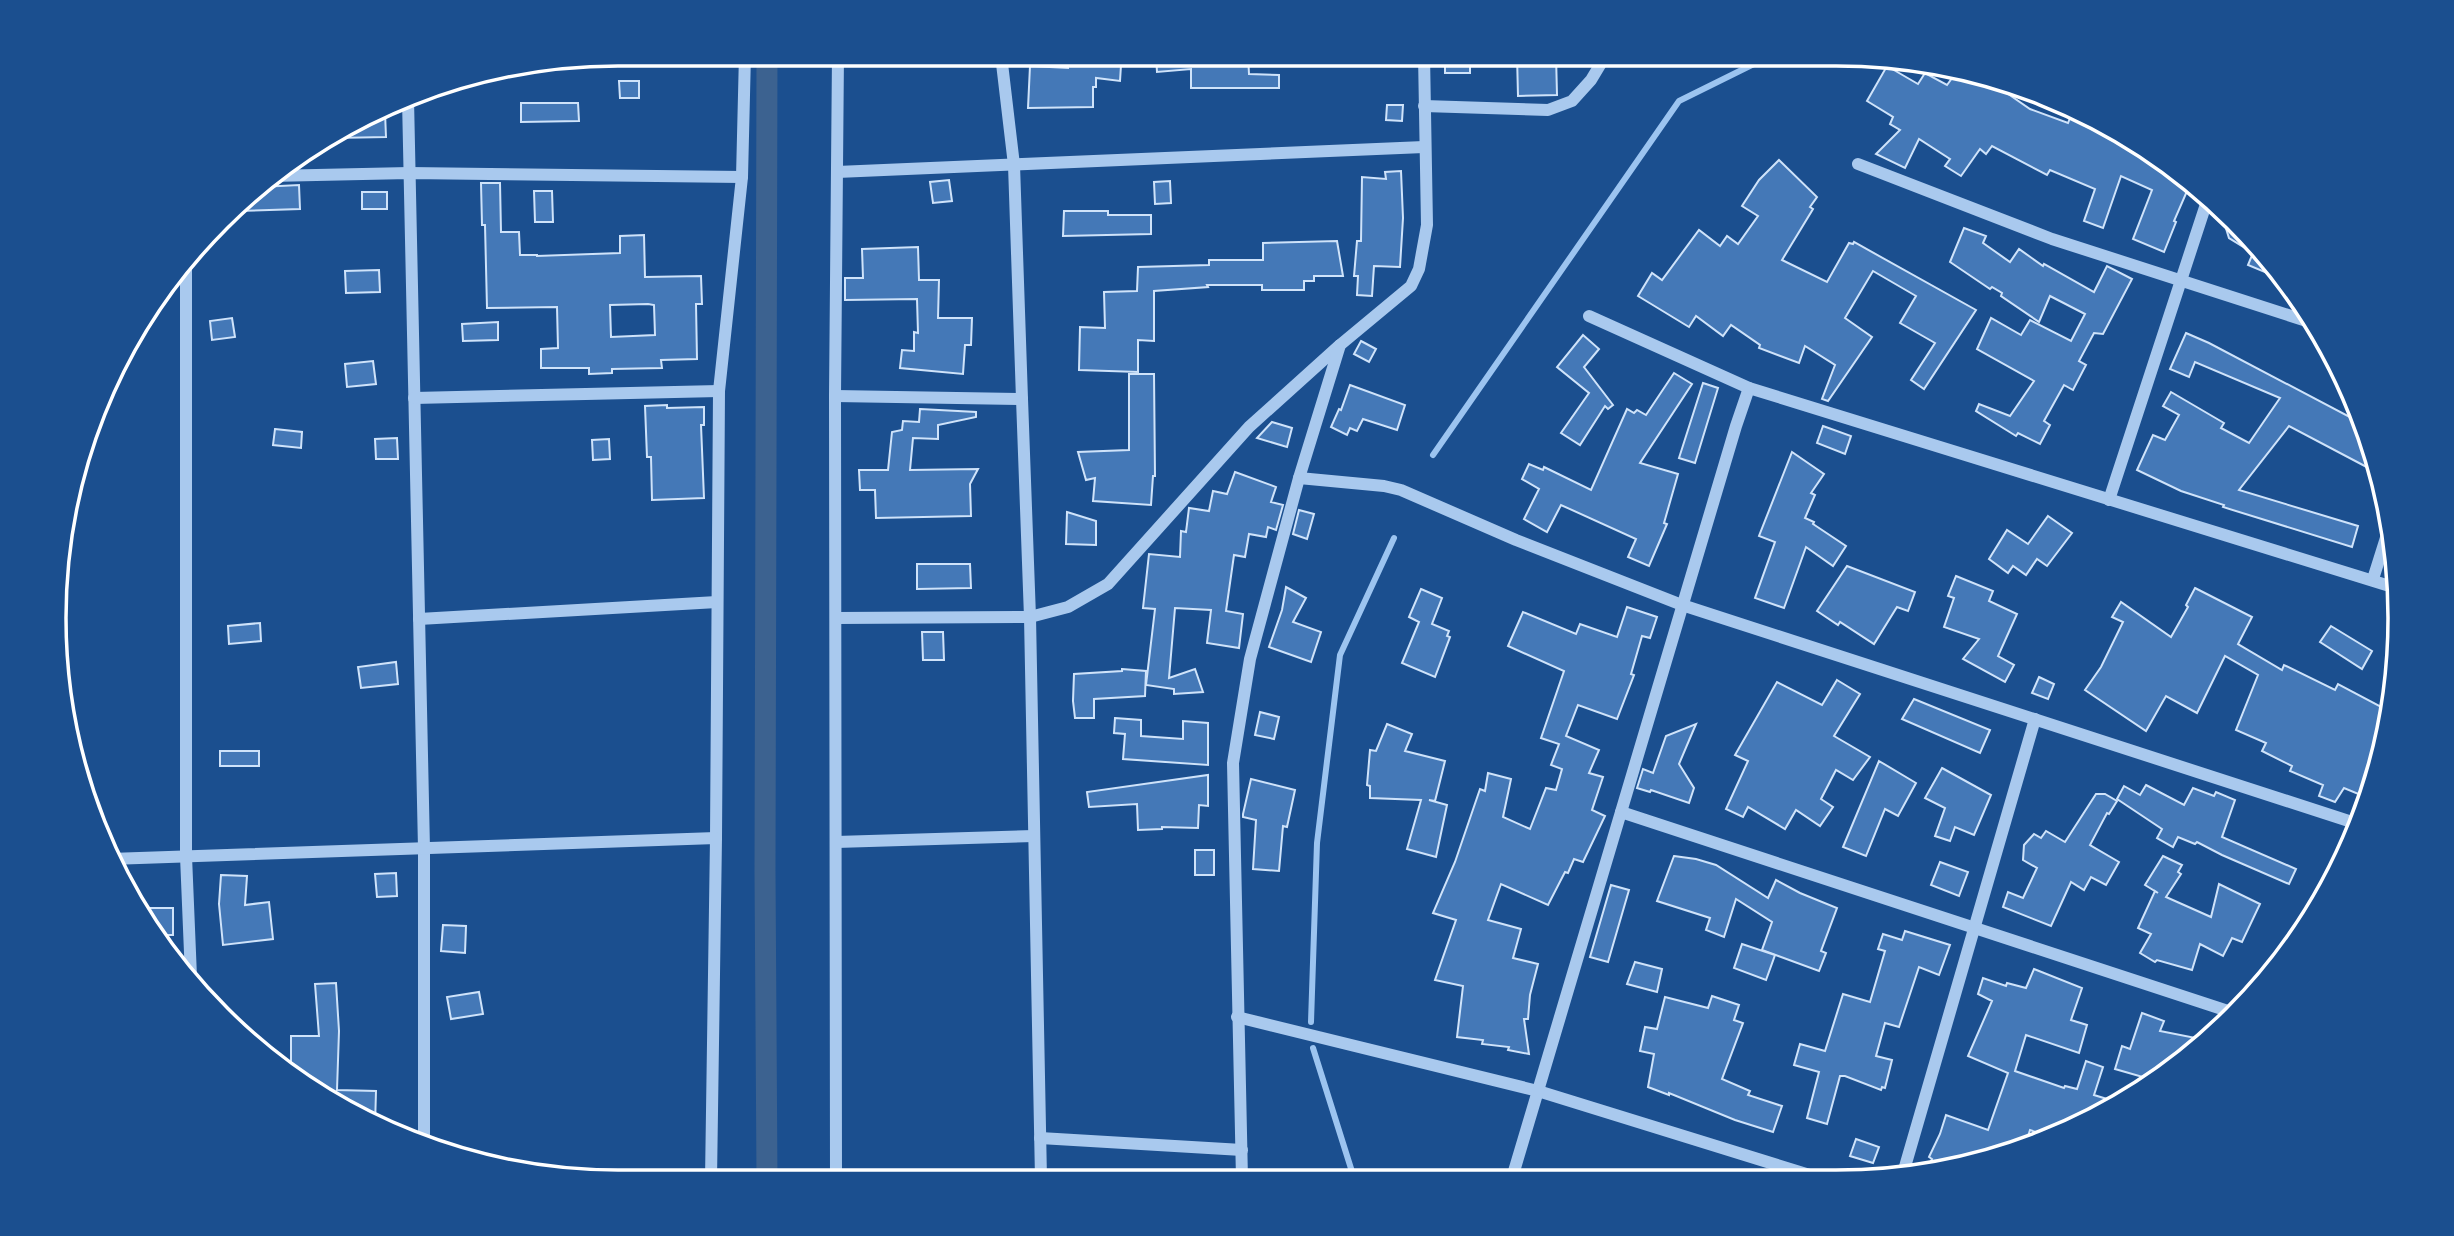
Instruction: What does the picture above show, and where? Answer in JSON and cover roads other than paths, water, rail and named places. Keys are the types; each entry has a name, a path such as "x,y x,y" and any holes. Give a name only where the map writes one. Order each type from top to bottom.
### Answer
{"street":[{"path":"711,1170 719,391 742,177 745,66"},
{"path":"836,1170 835,396 838,66"},
{"path":"1002,66 1014,165 1030,617 1041,1170"},
{"path":"836,618 1030,617 1068,607 1108,584 1249,428 1340,345 1411,286 1419,269 1427,225 1424,66"},
{"path":"1424,106 1548,110 1572,101 1599,66"},
{"path":"408,108 424,849 424,1134"},
{"path":"837,172 1424,147"},
{"path":"1858,164 2052,239 2299,319"},
{"path":"288,176 409,173 742,177"},
{"path":"2109,500 2205,208"},
{"path":"186,275 186,856 191,967"},
{"path":"1589,316 1749,388 2386,584"},
{"path":"1242,1170 1233,762 1250,659 1299,478 1340,345"},
{"path":"1514,1170 1749,388"},
{"path":"414,398 719,391"},
{"path":"835,396 1022,400"},
{"path":"1299,478 1401,490 1516,540 1682,605 2349,821"},
{"path":"2373,579 2383,547"},
{"path":"419,619 717,602"},
{"path":"1905,1165 2035,719"},
{"path":"1621,812 2224,1010"},
{"path":"836,842 1034,836"},
{"path":"121,859 716,838"},
{"path":"1237,1017 1538,1091 1793,1170"},
{"path":"1040,1138 1241,1150"}],"waterway":[{"path":"767,66 767,1170"},
{"path":"1433,455 1679,101 1750,66"},
{"path":"1311,1022 1317,843 1340,655 1394,538"},
{"path":"1313,1048 1351,1170"}]}
